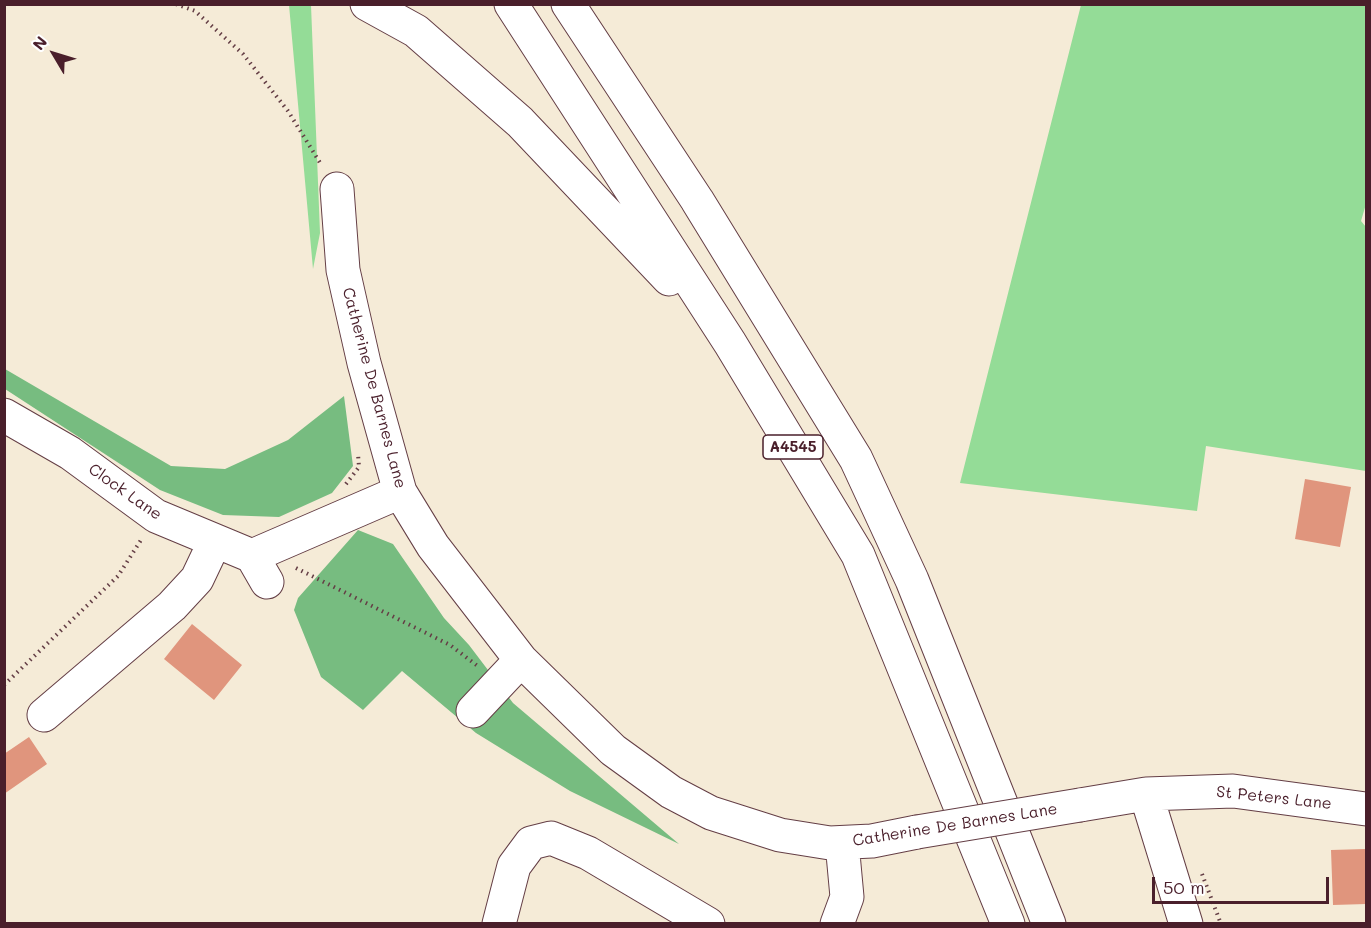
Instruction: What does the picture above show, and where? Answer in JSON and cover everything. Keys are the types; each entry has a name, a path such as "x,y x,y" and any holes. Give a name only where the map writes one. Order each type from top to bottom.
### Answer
{"main road":[{"name":"A4545","path":"367,4 416,31 520,122 730,343"},
{"name":"A4545","path":"511,4 626,186 730,343 858,555 1008,924"},
{"name":"A4545","path":"568,4 697,200 856,459 912,580 1049,924"},
{"name":"Catherine De Barnes Lane","path":"337,189 343,270 364,363 400,492 511,672 613,750 671,792 711,813 739,824 810,841 842,843 872,841 1146,794"},
{"name":"Clock Lane","path":"4,415 70,453 156,516 271,568"},
{"path":"271,568 400,492"},
{"path":"44,715 172,606 197,579 215,541"},
{"path":"473,711 511,672"},
{"name":"St Peters Lane","path":"1146,794 1233,791 1366,808"},
{"path":"1146,794 1186,924"},
{"path":"499,924 514,866 531,843 552,838 588,853 708,924"},
{"path":"842,843 847,885 860,924"},
{"path":"837,924 844,911 847,885"}],"path":[{"path":"176,4 195,11 243,54 288,111 337,189"},
{"path":"342,490 359,467 358,444"},
{"path":"4,685 118,576 156,516"},
{"path":"271,568 511,672"}],"green space":[{"path":"289,5 311,5 320,233 313,269"},
{"path":"1081,5 1366,5 1366,204 1361,221 1366,227 1366,471 1206,446 1197,511 960,483"},
{"path":"5,369 171,466 225,469 288,440 344,396 353,466 332,493 279,517 223,515 160,490 5,389"},
{"path":"358,530 393,544 444,618 469,645 513,703 679,844 570,791 476,733 402,671 363,710 321,677 294,610 298,598"}],"building":[{"path":"1305,479 1351,487 1340,547 1295,539"},
{"path":"192,624 242,665 214,700 164,659"},
{"path":"29,737 47,764 4,794 4,754"},
{"path":"1365,849 1366,904 1333,905 1331,850"}]}
